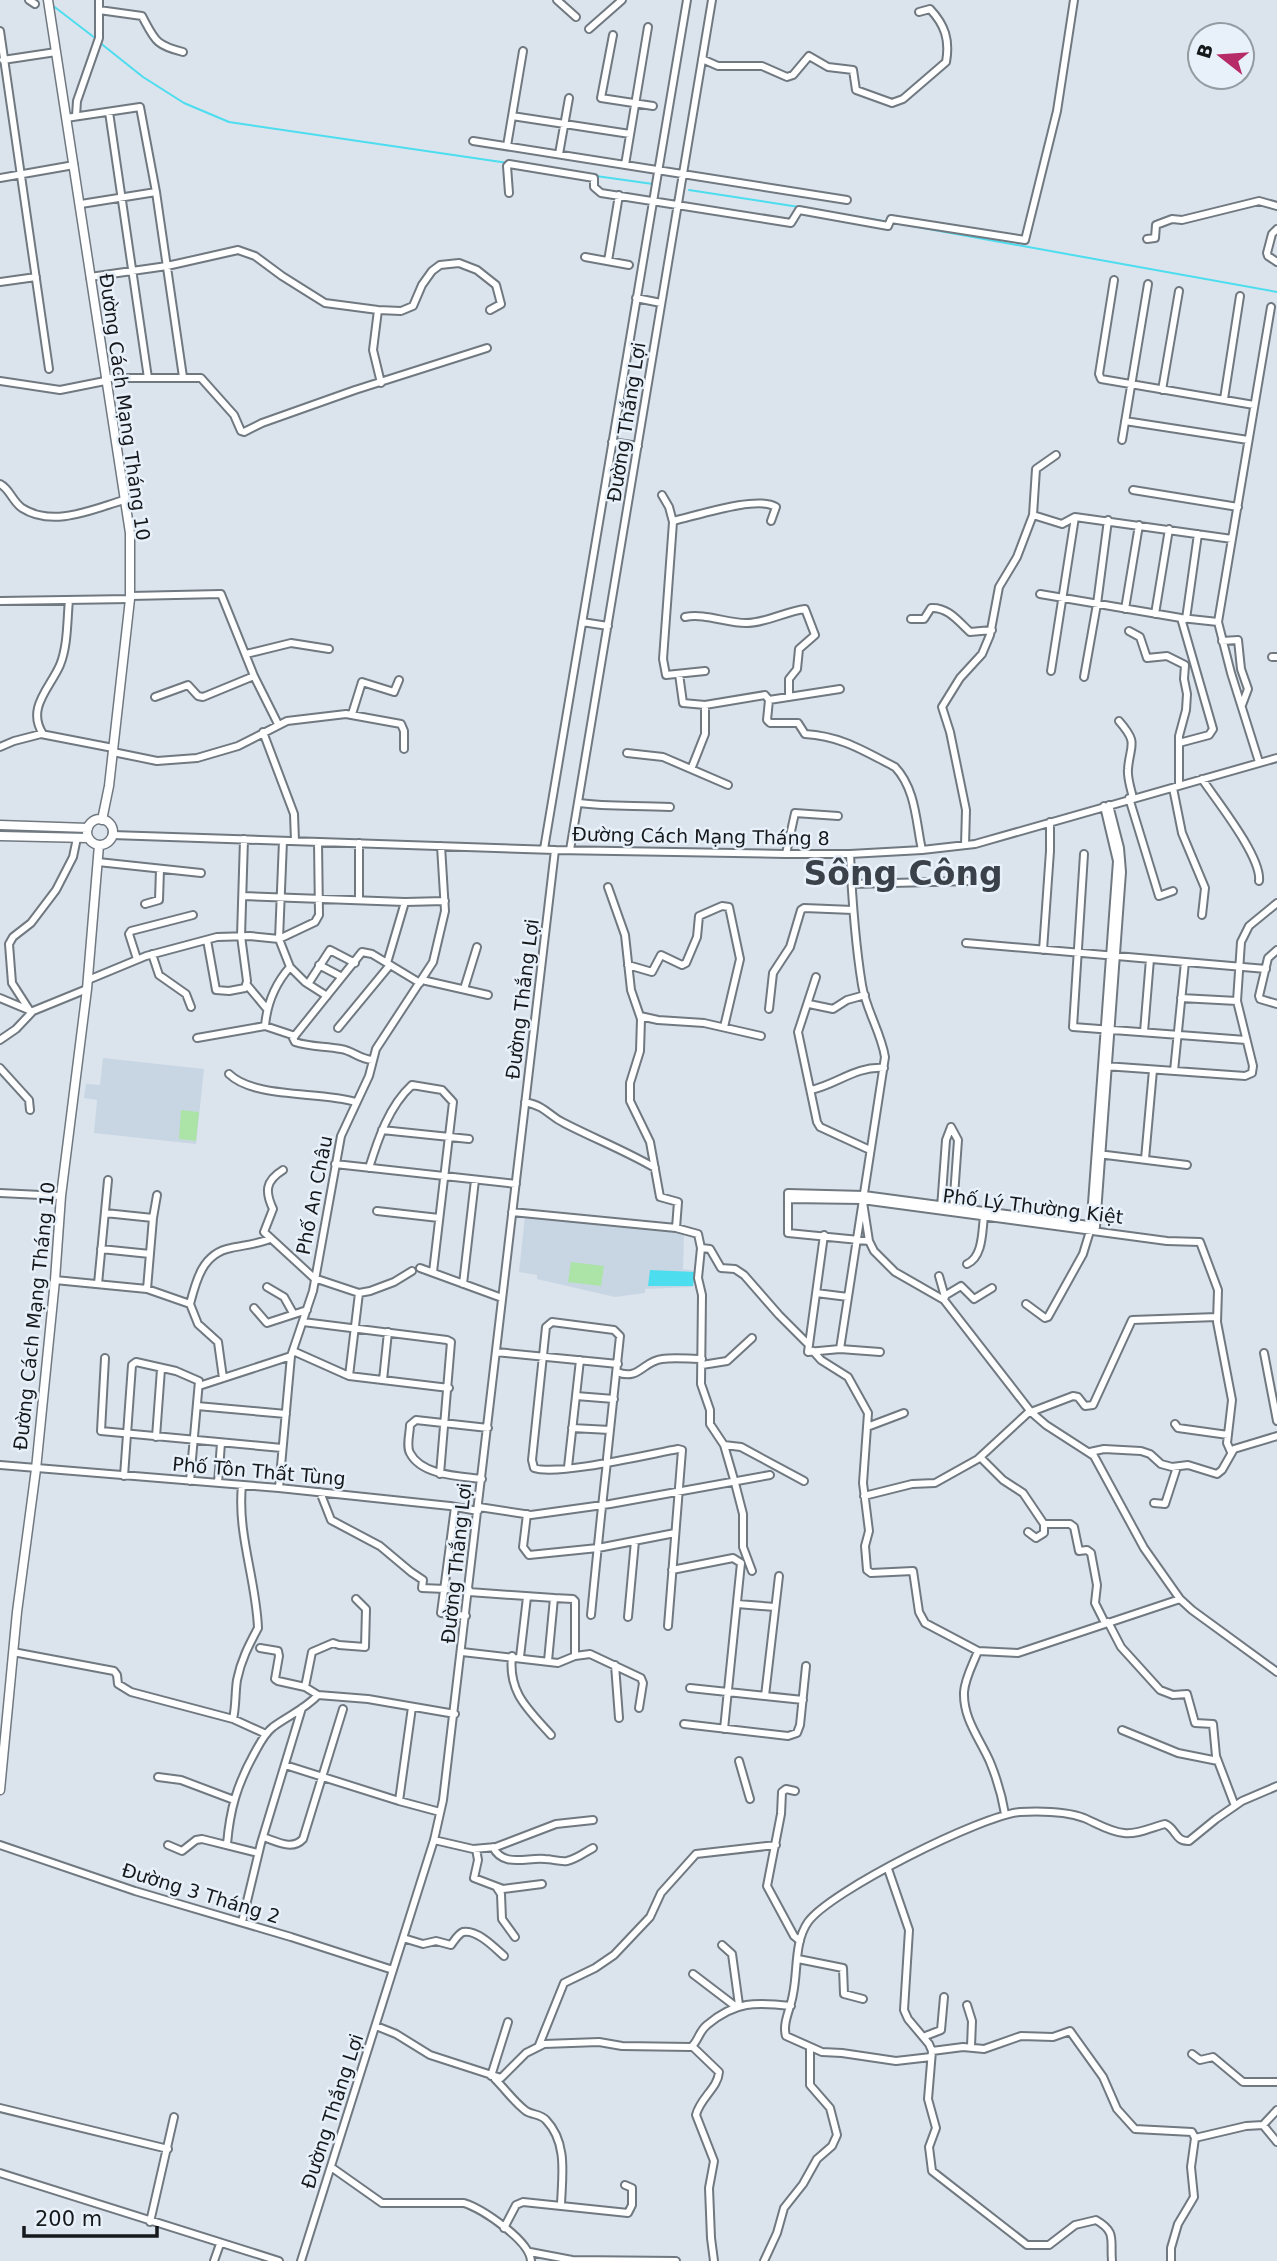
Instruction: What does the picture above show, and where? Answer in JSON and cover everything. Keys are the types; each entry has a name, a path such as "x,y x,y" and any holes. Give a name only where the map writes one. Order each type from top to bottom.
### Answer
{"main road":[{"name":"Đường Cách Mạng Tháng 10","path":"48,0 130,533 130,597 113,750 102,820"},
{"path":"102,820 110,825 112,835 107,843 99,845 88,838 88,828 94,821 102,820"},
{"path":"0,825 88,828"},
{"path":"0,836 88,838"},
{"name":"Đường Cách Mạng Tháng 10","path":"0,1790 13,1652 36,1469 61,1196 87,984 99,845"}],"street":[{"path":"76,116 77,101 98,40 99,0"},
{"path":"557,0 576,17"},
{"path":"589,29 622,0"},
{"name":"Đường Thắng Lợi","path":"544,849 687,0"},
{"name":"Đường Thắng Lợi","path":"570,850 712,0"},
{"path":"509,193 509,164 594,178 594,187 601,193 791,223 799,210 888,226 889,222 1023,240 1027,238 1057,111 1074,0"},
{"path":"702,59 718,66 762,66 788,77 793,75 809,56 828,67 852,69 856,90 892,103 908,95 946,62 947,36 943,26 930,9 919,12"},
{"path":"99,10 142,16 155,41 166,48 183,52"},
{"path":"625,165 648,27"},
{"path":"0,31 2,61 49,369"},
{"path":"612,35 601,98 653,106"},
{"path":"507,146 523,51"},
{"path":"2,61 56,52"},
{"path":"559,154 569,98"},
{"path":"66,118 140,107 156,192 183,377"},
{"path":"109,112 148,378"},
{"path":"512,116 630,134"},
{"path":"473,141 847,200"},
{"path":"0,178 74,165"},
{"path":"81,204 156,192"},
{"path":"608,261 619,195"},
{"path":"1147,239 1155,238 1156,225 1172,219 1182,220 1259,201 1277,206"},
{"path":"1277,229 1272,234 1267,253 1277,262"},
{"path":"90,277 167,266 238,250 260,258 282,276 325,303 401,311 410,308 432,271 450,263 468,265 496,285 501,304 490,310"},
{"path":"584,257 629,265"},
{"path":"0,282 36,277"},
{"path":"1114,279 1099,377 1103,380 1254,405"},
{"path":"1122,440 1148,284"},
{"path":"1162,390 1179,291"},
{"path":"1224,399 1240,296"},
{"path":"636,298 662,303"},
{"path":"1259,762 1218,622 1272,307"},
{"path":"378,310 373,350 381,383"},
{"path":"0,381 60,390 105,379 203,379 234,415 244,432 261,423 487,348"},
{"path":"1125,421 1248,440"},
{"path":"612,442 638,446"},
{"path":"965,845 966,810 950,732 942,707 960,678 982,654 992,630 999,587 1017,557 1033,515 1036,469 1056,456"},
{"path":"0,484 22,508 46,517 61,517 124,500"},
{"path":"1133,491 1238,507"},
{"path":"662,495 673,521 663,659 667,676 705,671"},
{"path":"673,521 754,502 776,507 771,521"},
{"path":"1033,515 1062,524 1075,517 1232,539"},
{"path":"1051,671 1075,517"},
{"path":"1084,677 1108,520"},
{"path":"1125,609 1139,525"},
{"path":"1155,614 1169,529"},
{"path":"1179,743 1209,735 1213,729 1184,619 1198,534"},
{"path":"0,601 220,594 254,676 278,724"},
{"path":"1040,594 1184,619 1218,622"},
{"path":"43,734 37,721 38,703 59,666 65,643 69,600"},
{"path":"911,619 924,619 934,607 952,614 970,632 992,630"},
{"path":"685,617 754,623 806,608 815,635 799,649 797,669 789,679 789,697"},
{"path":"582,622 608,626"},
{"path":"1129,631 1140,637 1147,658 1167,656 1185,665 1186,705 1179,743 1176,787 1182,833 1205,888 1202,915"},
{"path":"1222,640 1238,640 1241,669 1248,690 1241,705"},
{"path":"246,654 292,643 329,649"},
{"path":"679,674 682,702 705,705 760,694 768,696 767,720 770,723 798,723 803,734 845,741 898,770 916,811 922,850"},
{"path":"155,697 188,685 202,697 254,676"},
{"path":"352,714 362,682 394,692 399,680"},
{"path":"769,700 840,688"},
{"path":"692,767 705,734 705,705"},
{"path":"0,747 43,734 157,761 197,758 230,749 278,724 352,714 401,724 404,731 404,749"},
{"path":"1119,721 1129,734 1132,747 1128,770 1131,798 1159,896 1173,891"},
{"path":"263,732 295,814 295,841"},
{"path":"627,753 663,757 692,767 728,785"},
{"name":"Đường Cách Mạng Tháng 8","path":"112,835 555,850 850,854 922,850 965,845 1277,758"},
{"path":"1202,779 1244,841 1259,873 1259,881"},
{"path":"579,803 607,807 634,804 670,807"},
{"path":"1026,1304 1045,1318 1048,1317 1083,1254 1093,1228 1116,923 1116,857 1106,806"},
{"path":"786,854 795,813 838,816"},
{"path":"1043,950 1050,822"},
{"path":"31,1011 12,983 9,944 13,937 31,923 56,890 73,857 77,838"},
{"path":"244,839 241,936 247,985 267,1009"},
{"path":"283,841 279,939 290,967 308,984 327,996"},
{"path":"0,1040 16,1028 31,1011 136,959 207,940 241,936 279,939 318,919 318,842"},
{"path":"359,843 359,900"},
{"name":"Phố An Châu","path":"279,1488 292,1353 307,1310 343,1128 369,1076 379,1044 421,982 435,955 445,901 441,846"},
{"name":"Đường Thắng Lợi","path":"301,2261 434,1840 440,1812 455,1714 555,850"},
{"path":"841,1349 884,1068 883,1046 865,995 853,910 850,854"},
{"path":"1084,854 1071,1024 1075,1028 1246,1040"},
{"path":"98,862 201,873"},
{"path":"145,904 159,900 160,869"},
{"path":"852,884 972,881"},
{"path":"608,887 625,935 631,990 640,1016 640,1051 630,1083 630,1101 648,1136 660,1197 678,1202 676,1228"},
{"path":"243,896 445,901"},
{"path":"338,1028 389,964 405,902"},
{"path":"1105,1066 1249,1075 1253,1066 1237,1002 1241,942 1245,932 1277,903"},
{"path":"628,965 652,972 661,955 682,965 686,963 696,941 699,916 722,906 729,907 740,959 724,1027"},
{"path":"769,1009 773,973 790,947 801,911 804,908 853,910"},
{"path":"136,959 129,934 131,931 194,915"},
{"path":"207,940 216,990 243,989 247,985"},
{"path":"966,943 1266,969"},
{"path":"464,989 477,947"},
{"path":"308,984 331,950 355,963"},
{"path":"1277,950 1271,954 1259,998 1277,1004"},
{"path":"373,1060 358,1058 341,1049 295,1042 295,1036 365,952 421,982 488,995"},
{"path":"152,954 159,975 186,994 191,1007"},
{"path":"1144,1032 1150,959"},
{"path":"1174,1071 1185,962"},
{"path":"319,965 342,977"},
{"path":"265,1026 267,1009 277,983 290,967"},
{"path":"816,977 800,1024 799,1040 818,1125 870,1150"},
{"path":"809,1004 833,1009 847,1000 865,995"},
{"path":"0,998 31,1011"},
{"path":"1181,998 1237,1002"},
{"path":"640,1016 695,1021 761,1036"},
{"path":"197,1038 265,1026 295,1036"},
{"path":"0,1068 29,1100 30,1110"},
{"path":"811,1090 828,1086 866,1068 884,1068"},
{"path":"1145,1159 1153,1070"},
{"path":"229,1074 235,1080 252,1087 333,1096 356,1102"},
{"path":"369,1168 382,1130 406,1091 412,1085 442,1090 453,1102 433,1272"},
{"path":"525,1102 543,1107 561,1122 617,1146 655,1168"},
{"path":"941,1208 946,1140 951,1127 958,1140 953,1209"},
{"path":"382,1130 469,1139"},
{"path":"1099,1154 1187,1165"},
{"path":"335,1164 516,1184"},
{"path":"283,1170 267,1187 267,1198 273,1209 264,1232 314,1278 359,1293 394,1282 412,1271"},
{"path":"98,1284 108,1180"},
{"path":"463,1284 475,1180"},
{"path":"0,1193 61,1196"},
{"path":"147,1289 157,1195"},
{"name":"Phố Lý Thường Kiệt","path":"824,1235 788,1233 788,1196 863,1197 1093,1228 1173,1242 1200,1242 1217,1286 1217,1317"},
{"path":"863,1197 869,1241 874,1251 895,1272 945,1297"},
{"name":"Phố Lý Thường Kiệt","path":"953,1209 984,1216 1093,1228"},
{"path":"377,1211 439,1218"},
{"path":"512,1212 676,1228 698,1234 701,1248 698,1278 702,1295 701,1384 710,1410 710,1424 724,1445 734,1481 743,1514 743,1547 752,1571"},
{"path":"105,1213 153,1218"},
{"path":"967,1264 972,1261 979,1247 984,1216"},
{"path":"811,1348 824,1235 869,1241"},
{"path":"223,1378 218,1342 198,1324 190,1304 203,1266 212,1257 222,1251 270,1239"},
{"path":"701,1248 710,1249 722,1268 735,1269 744,1275 821,1360 852,1381 867,1410 863,1477 869,1531 865,1546 868,1572 912,1570 919,1612 925,1623 978,1651 1018,1653 1180,1599"},
{"path":"101,1249 150,1254"},
{"path":"420,1268 502,1298"},
{"path":"939,1276 945,1297 1030,1411 1046,1425 1090,1452 1144,1548 1180,1599 1277,1672"},
{"path":"55,1280 147,1289 190,1304"},
{"path":"267,1287 284,1297 293,1313"},
{"path":"945,1297 963,1287 974,1299 992,1288"},
{"path":"349,1376 359,1293"},
{"path":"816,1293 848,1297"},
{"path":"254,1308 267,1323 307,1310"},
{"path":"864,1496 912,1484 935,1483 981,1457 1030,1411 1073,1396 1078,1397 1085,1406 1093,1405 1132,1321 1217,1317 1233,1399 1227,1446 1231,1452"},
{"path":"303,1321 451,1342 440,1474"},
{"path":"591,1615 602,1505 607,1462 610,1430 618,1364 620,1336 619,1332 552,1322 547,1326 542,1357 532,1465 534,1468 541,1470 568,1467 607,1462 678,1449 682,1450 668,1626"},
{"path":"383,1380 388,1332"},
{"path":"617,1372 629,1376 659,1359 702,1362 731,1359 752,1338"},
{"path":"811,1348 880,1352"},
{"path":"496,1352 618,1364"},
{"path":"198,1386 292,1353 349,1376 449,1388"},
{"path":"1265,1353 1277,1421"},
{"path":"105,1358 100,1429 104,1432 282,1448"},
{"path":"568,1467 580,1360"},
{"path":"124,1476 132,1363 136,1362 176,1371 199,1381 190,1481"},
{"path":"156,1437 161,1369"},
{"path":"576,1396 614,1399"},
{"path":"197,1406 286,1414"},
{"path":"867,1427 904,1413"},
{"path":"482,1479 440,1474 430,1470 412,1456 408,1445 410,1425 413,1420 488,1428"},
{"path":"1175,1423 1181,1428 1228,1435"},
{"path":"572,1428 610,1430"},
{"path":"1090,1452 1141,1451 1150,1454 1161,1464 1188,1465 1217,1474 1231,1452 1238,1447 1275,1437"},
{"path":"218,1483 221,1443"},
{"path":"724,1445 741,1447 804,1481"},
{"path":"981,1457 1003,1480 1023,1493 1044,1524 1043,1534 1034,1538 1028,1532"},
{"name":"Phố Tôn Thất Tùng","path":"0,1465 279,1488 527,1514 602,1505 770,1475"},
{"path":"1154,1503 1165,1504 1177,1466"},
{"path":"233,1719 238,1678 247,1647 258,1628 240,1507 242,1485"},
{"path":"320,1492 331,1520 380,1546 423,1580 422,1588 573,1599 575,1656"},
{"path":"455,1507 441,1613 466,1616"},
{"path":"527,1514 523,1547 529,1555 598,1548 675,1533"},
{"path":"1044,1524 1072,1525 1079,1551 1087,1550 1091,1553 1097,1585 1096,1602 1106,1623 1136,1666 1160,1690 1173,1695 1187,1694 1195,1723 1213,1724 1217,1761 1235,1806"},
{"path":"628,1616 635,1541"},
{"path":"672,1570 733,1558 741,1563 724,1729"},
{"path":"765,1696 779,1576"},
{"path":"520,1657 527,1597"},
{"path":"548,1661 554,1598"},
{"path":"305,1687 314,1651 333,1643 365,1647 366,1609 356,1599"},
{"path":"737,1604 775,1607"},
{"path":"260,1648 278,1651 276,1680 305,1687 318,1695 368,1699 455,1714"},
{"path":"978,1651 966,1682 964,1698 970,1723 989,1761 1001,1794 1004,1814"},
{"path":"13,1652 114,1671 118,1684 131,1692 233,1719 266,1734"},
{"path":"462,1652 561,1663 575,1656 590,1654 642,1680 639,1708"},
{"path":"512,1656 511,1676 520,1699 551,1735"},
{"path":"615,1665 619,1718"},
{"path":"684,1724 788,1736 797,1733 806,1666"},
{"path":"690,1688 803,1700"},
{"path":"227,1844 229,1818 239,1783 266,1734 318,1695"},
{"path":"399,1801 412,1707"},
{"path":"242,1922 262,1837 302,1708"},
{"path":"262,1837 291,1846 298,1845 303,1839 342,1709"},
{"path":"1122,1730 1178,1753 1217,1761"},
{"path":"739,1761 750,1799"},
{"path":"285,1765 440,1812"},
{"path":"158,1777 181,1780 234,1800"},
{"path":"1171,2261 1171,2248 1178,2224 1194,2197 1191,2167 1195,2138 1189,2131 1135,2129 1117,2109 1103,2077 1070,2031 1053,2037 1021,2036 984,2049 946,2048 896,2062 810,2049 786,2036 784,2028 791,2006 800,1941 809,1921 827,1904 888,1869 983,1821 1004,1814 1031,1812 1074,1815 1123,1833 1165,1824 1171,1826 1178,1838 1189,1842 1235,1806 1277,1786"},
{"path":"795,1791 786,1789 782,1792 781,1814 767,1886 794,1936 800,1941"},
{"path":"434,1840 476,1849 493,1847 522,1839 556,1824 593,1820"},
{"path":"168,1845 182,1851 199,1839 258,1853"},
{"path":"539,2045 564,1983 614,1955 650,1917 661,1893 696,1854 776,1844"},
{"name":"Đường 3 Tháng 2","path":"0,1845 135,1891 393,1970"},
{"path":"493,1847 495,1852 512,1861 542,1858 570,1861 593,1848"},
{"path":"476,1849 478,1860 474,1878 497,1888 507,1889 542,1884"},
{"path":"888,1869 909,1930 904,2010 932,2054 928,2099 936,2128 929,2151 931,2168 1027,2245 1049,2245 1075,2225 1097,2220 1111,2232 1112,2261"},
{"path":"497,1888 501,1894 502,1919 515,1937"},
{"path":"403,1938 423,1944 437,1941 451,1945 461,1933 467,1932 486,1941 504,1956"},
{"path":"722,1945 732,1954 737,2006"},
{"path":"798,1959 843,1968 844,1994 863,1998"},
{"path":"693,1974 737,2006"},
{"path":"923,2037 941,2030 944,1997"},
{"path":"693,2047 706,2025 737,2006 762,2003 791,2006"},
{"path":"967,2005 972,2021 971,2048"},
{"path":"493,2077 508,2022"},
{"path":"376,2026 396,2034 430,2055 493,2077 504,2077 526,2053 539,2045 599,2042 622,2046 693,2047 719,2072 718,2080 701,2102 696,2115 714,2161 709,2188 714,2261"},
{"path":"764,2261 785,2206 803,2184 817,2159 832,2146 836,2134 830,2108 810,2085 810,2049"},
{"path":"1192,2054 1200,2060 1213,2057 1243,2082 1277,2082"},
{"path":"493,2077 528,2112 547,2122 563,2153 561,2205"},
{"path":"0,2108 167,2150"},
{"path":"1195,2138 1263,2124 1277,2110"},
{"path":"150,2222 174,2117"},
{"path":"1263,2124 1277,2142"},
{"path":"331,2166 382,2203 464,2203 481,2211 504,2228 530,2252 580,2260 676,2261"},
{"path":"0,2173 265,2260 279,2261"},
{"path":"504,2228 519,2202 625,2214 631,2209 633,2201 632,2188 625,2185"},
{"path":"214,2261 220,2244"},
{"path":"530,2252 531,2261"}],"shaded area":[{"path":"103,1058 204,1069 196,1144 94,1133 97,1100 84,1098 86,1084 100,1085"},
{"path":"525,1216 684,1232 683,1269 696,1271 693,1287 645,1289 645,1293 615,1297 537,1279 537,1275 519,1272"}],"green space":[{"path":"181,1110 199,1112 196,1141 179,1139"},
{"path":"571,1262 604,1266 601,1286 568,1282"}],"water":[{"path":"650,1270 695,1272 693,1286 648,1286"}],"waterway":[{"path":"52,5 95,38"},
{"path":"99,42 143,77 184,103 229,122 508,163"},
{"path":"596,176 653,184"},
{"path":"689,190 799,207"},
{"path":"815,210 889,222"},
{"path":"901,224 1277,292"}],"district":[{"name":"Sông Công","path":"903,873"}]}
